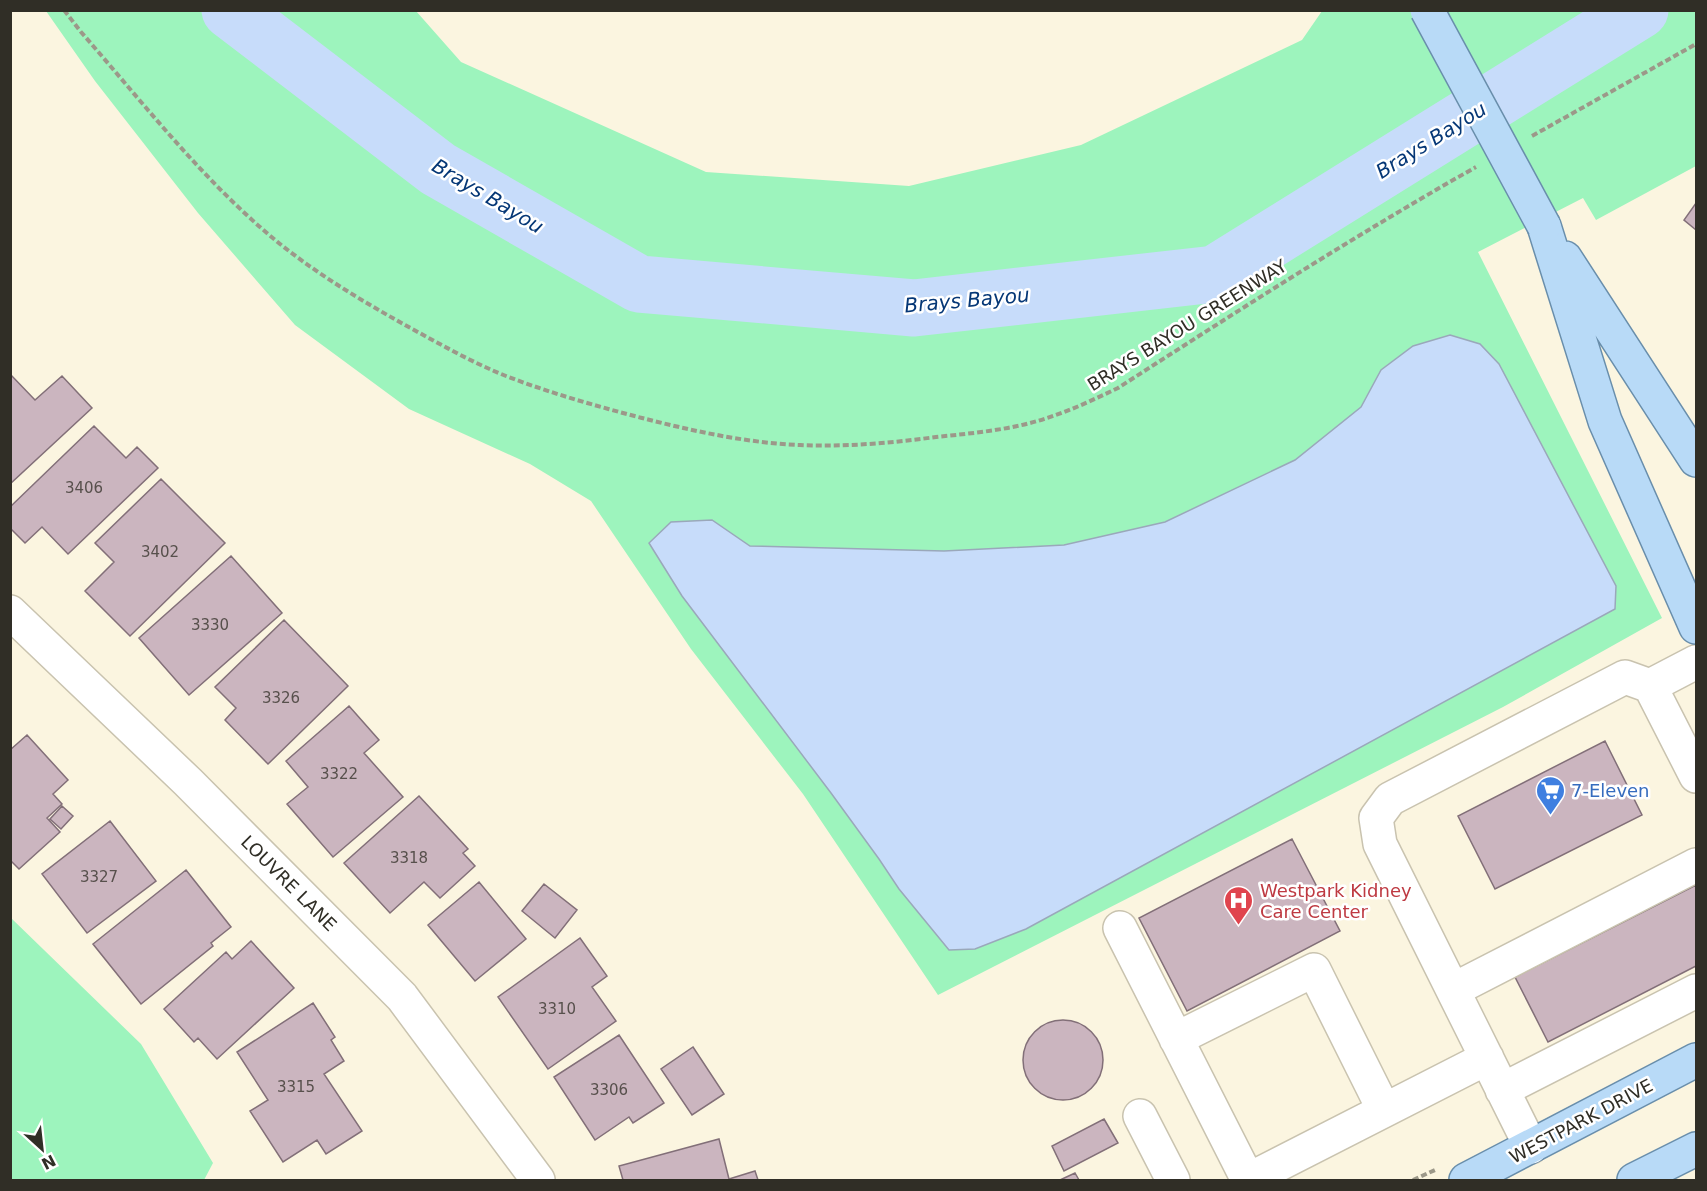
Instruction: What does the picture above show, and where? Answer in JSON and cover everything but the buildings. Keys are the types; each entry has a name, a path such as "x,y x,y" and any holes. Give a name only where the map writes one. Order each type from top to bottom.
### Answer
{"main road":[{"path":"1427,10 1544,226 1696,460"},
{"path":"1544,226 1605,422 1696,627"},
{"name":"WESTPARK DRIVE","path":"1466,1180 1696,1060"},
{"path":"1634,1180 1696,1149"}],"street":[{"name":"LOUVRE LANE","path":"10,612 188,782 402,997 538,1180"},
{"path":"1650,686 1696,662"},
{"path":"1531,1147 1380,844 1376,818 1390,799 1625,677 1650,686 1696,776"},
{"path":"1453,990 1696,866"},
{"path":"1120,928 1248,1180 1487,1058"},
{"path":"1176,1039 1314,970 1384,1110"},
{"path":"1502,1090 1696,991"},
{"path":"1140,1116 1173,1180"}],"path":[{"name":"BRAYS BAYOU GREENWAY","path":"64,10 152,114 229,198 282,246 357,297 450,350 503,375 548,391 684,429 796,445 844,446 919,440 1004,429 1046,419 1082,405 1118,388 1332,251 1478,166"},
{"path":"1530,137 1696,44"}],"green space":[{"path":"46,11 416,11 461,62 706,172 909,186 1081,145 1302,40 1322,11 1696,11 1696,166 1596,220 1583,198 1478,252 1662,618 1503,707 938,995 803,794 691,649 591,501 530,464 409,409 295,325 198,213 95,81"},
{"path":"11,918 141,1044 213,1163 204,1180 11,1180"}],"water":[{"path":"1450,335 1480,344 1499,364 1616,586 1615,609 1026,929 975,949 949,950 899,889 831,793 682,596 649,543 671,522 712,520 750,546 944,551 1064,545 1165,522 1295,460 1361,407 1381,370 1413,346"}],"waterway":[{"name":"Brays Bayou","path":"230,10 438,169 639,284 914,308 1215,274 1640,10"}],"place":[{"name":"7-Eleven","path":"1550,816"},
{"name":"Westpark Kidney Care Center","path":"1239,926"}]}
